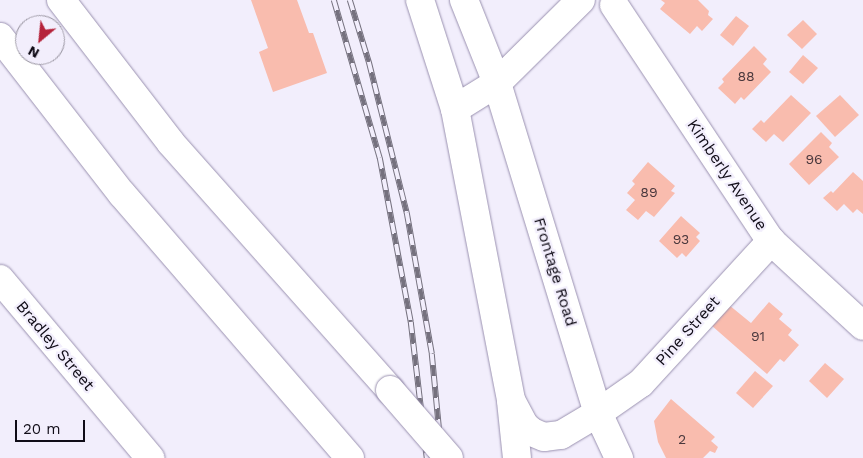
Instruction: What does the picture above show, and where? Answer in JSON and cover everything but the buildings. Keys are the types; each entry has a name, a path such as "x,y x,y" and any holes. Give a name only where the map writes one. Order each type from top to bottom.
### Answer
{"main road":[{"path":"61,0 171,143 449,458"},
{"path":"420,0 455,109 512,401 517,458"},
{"name":"Frontage Road","path":"464,0 497,84 598,413 619,458"},
{"path":"455,109 497,84 581,0"},
{"name":"Kimberly Avenue","path":"614,5 771,241 863,326"},
{"path":"0,37 122,194 350,458"},
{"name":"Pine Street","path":"512,401 524,425 532,432 544,437 561,435 598,413 642,382 771,241"},
{"name":"Bradley Street","path":"0,280 150,458"}],"railway":[{"path":"334,0 380,158 411,322 427,458"},
{"path":"350,0 369,62 407,213 432,354 442,458"}]}
